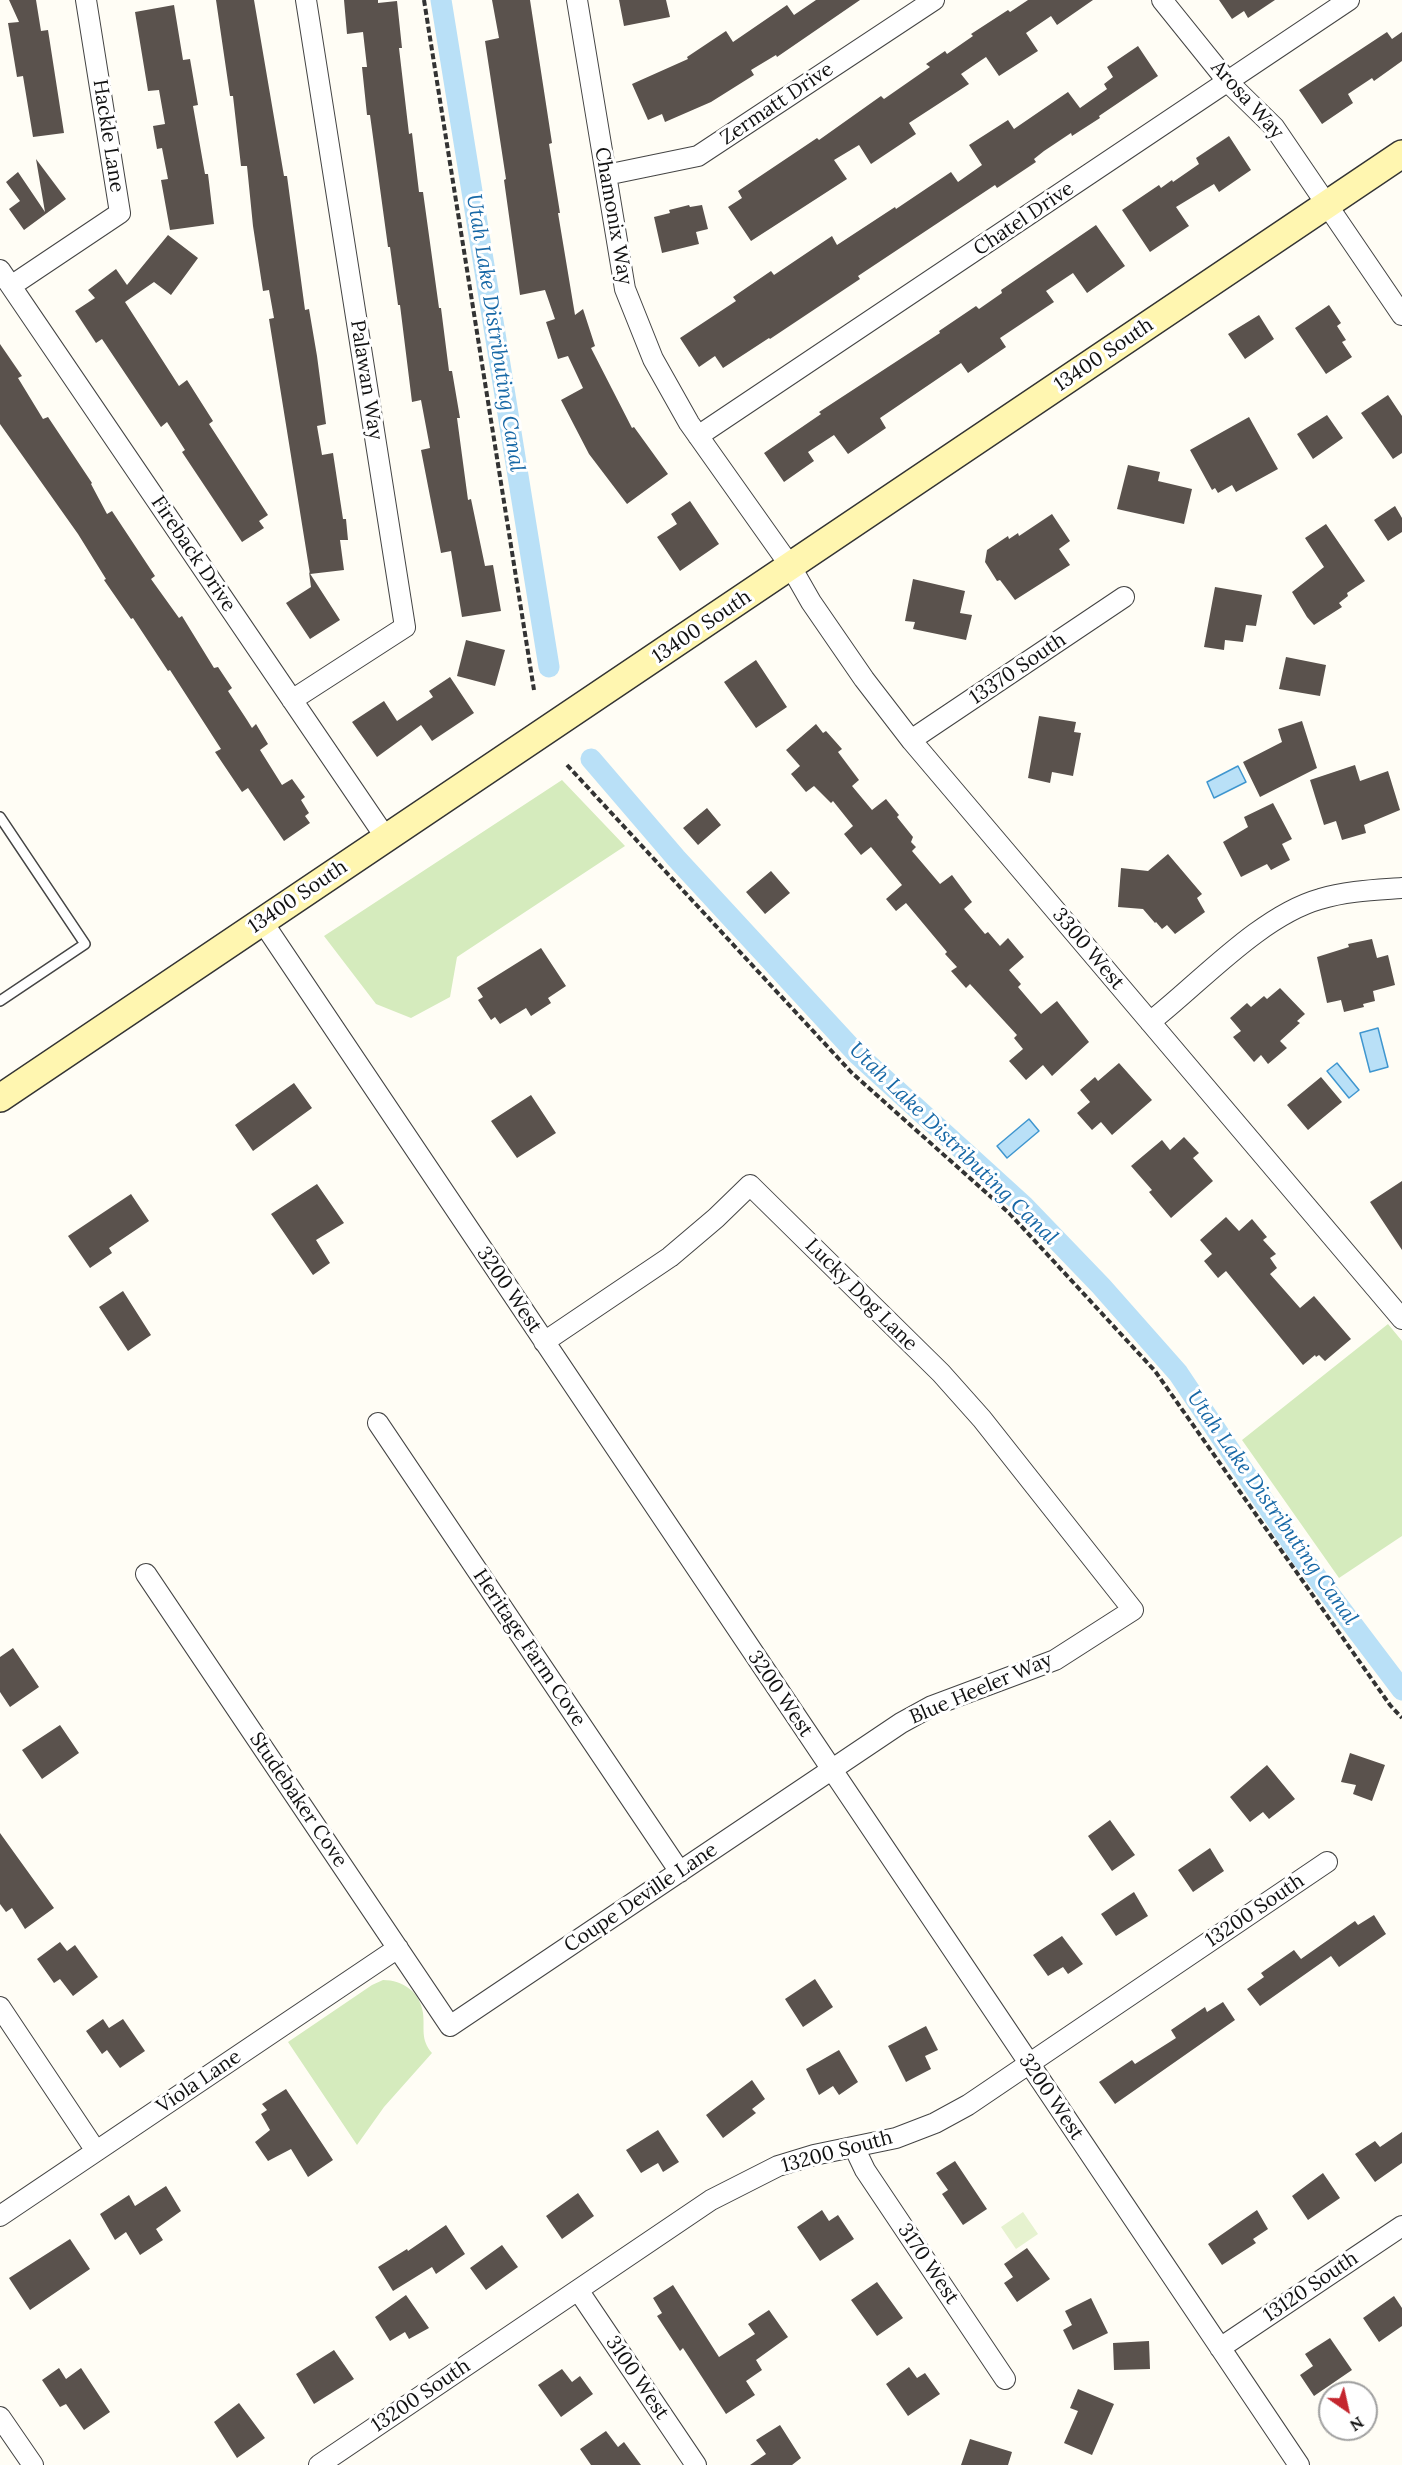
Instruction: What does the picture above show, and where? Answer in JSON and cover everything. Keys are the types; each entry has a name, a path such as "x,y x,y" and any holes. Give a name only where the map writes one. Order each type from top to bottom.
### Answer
{"main road":[{"name":"13400 South","path":"0,1098 1402,154"}],"street":[{"name":"Hackle Lane","path":"6,278 120,213 86,0"},
{"name":"Palawan Way","path":"292,700 405,627 306,0"},
{"name":"Chamonix Way","path":"577,0 625,289 653,359 698,436 790,567"},
{"name":"Zermatt Drive","path":"606,175 698,156 933,0"},
{"name":"Arosa Way","path":"1162,0 1228,82 1274,128 1402,315"},
{"name":"Chatel Drive","path":"698,436 1348,0"},
{"name":"Fireback Drive","path":"6,278 386,838"},
{"name":"3300 West","path":"790,567 845,652 911,740 1402,1319"},
{"name":"13370 South","path":"911,740 1124,597"},
{"path":"1150,1022 1255,934 1297,908 1344,893 1402,888"},
{"name":"3200 West","path":"262,921 1299,2465"},
{"name":"Lucky Dog Lane","path":"544,1342 670,1257 750,1185 941,1373 1018,1464 1133,1610"},
{"name":"Heritage Farm Cove","path":"378,1423 680,1872"},
{"name":"Studebaker Cove","path":"146,1574 450,2026"},
{"name":"Blue Heeler Way","path":"831,1770 901,1722 932,1706 1055,1660 1133,1610"},
{"name":"Coupe Deville Lane","path":"450,2026 831,1770"},
{"name":"13200 South","path":"320,2465 711,2200 778,2166 814,2155 896,2138 935,2123 968,2105 1327,1862"},
{"name":"Viola Lane","path":"0,2216 398,1948"},
{"path":"0,2007 96,2151"},
{"name":"3170 West","path":"854,2147 865,2170 1005,2379"},
{"name":"13120 South","path":"1220,2348 1402,2226"},
{"name":"3100 West","path":"578,2290 696,2465"},
{"path":"0,2417 33,2465"}],"lane":[{"path":"0,817 85,944 0,1001"}],"path":[{"path":"424,0 534,690"},
{"path":"567,765 851,1072 1010,1214 1155,1371 1390,1706 1402,1718"}],"green space":[{"path":"562,780 625,846 457,957 450,997 411,1018 376,1004 324,936"},
{"path":"1388,1324 1402,1341 1402,1536 1339,1578 1242,1440"},
{"path":"383,1980 397,1982 414,1993 423,2013 424,2038 432,2053 384,2107 357,2145 288,2042 372,1985"},
{"path":"1023,2212 1038,2234 1016,2249 1001,2227"}],"water":[{"path":"1238,766 1246,782 1214,798 1207,782"},
{"path":"1378,1028 1388,1067 1370,1072 1360,1033"},
{"path":"1337,1063 1359,1090 1349,1098 1327,1071"},
{"path":"1029,1119 1039,1131 1007,1158 997,1146"}],"building":[{"path":"9,0 36,0 41,31 48,30 64,133 33,137 23,76 17,77 8,23 19,22"},
{"path":"216,0 254,0 284,176 287,176 305,310 309,309 317,356 326,424 317,426 322,455 333,453 343,519 346,519 348,540 340,540 344,570 310,574 269,319 274,318 269,290 263,291 247,166 241,166 233,96 230,96"},
{"path":"344,0 378,0 378,3 397,1 402,48 399,48 409,134 412,133 419,192 423,192 449,371 452,371 460,418 457,418 468,500 471,499 485,566 493,565 501,611 462,617 451,551 441,553 421,450 430,448 421,400 412,402 400,305 398,305 390,247 388,247 370,115 367,115 362,67 367,67 363,32 347,34"},
{"path":"492,0 530,0 552,143 549,144 560,213 558,213 575,315 583,309 595,346 591,348 632,428 634,427 668,474 627,504 589,454 561,400 583,388 568,356 558,359 546,322 555,319 545,290 520,295 504,180 506,179 485,41 499,38"},
{"path":"619,0 666,0 670,17 624,26"},
{"path":"816,0 860,0 777,57 776,55 751,70 754,75 711,102 665,122 662,114 648,120 632,84 688,59 687,57 726,31 733,42 787,5 794,15"},
{"path":"1028,0 1093,0 1057,25 1051,16 1026,33 1038,51 999,76 986,57 961,74 969,84 909,123 916,134 871,164 859,145 834,160 847,179 751,241 728,207 742,198 738,191 817,138 819,140 881,96 884,99 930,67 926,64 945,51 947,54 973,36 971,34"},
{"path":"1219,0 1275,0 1248,18 1244,11 1232,19"},
{"path":"174,5 183,60 190,59 198,105 193,106 205,174 208,174 214,224 170,230 161,180 168,179 162,148 157,149 153,126 165,124 159,90 148,91 135,12"},
{"path":"1387,32 1392,39 1402,32 1402,61 1374,81 1372,78 1348,94 1353,103 1322,124 1299,90"},
{"path":"1138,46 1158,76 1099,116 1100,118 1072,136 1071,133 1044,151 1034,159 1036,162 997,188 995,185 858,276 860,279 770,339 723,368 715,356 699,367 680,338 736,301 733,297 771,271 774,275 832,236 837,245 951,172 958,182 982,165 969,145 1008,120 1014,129 1068,92 1080,108 1107,89 1104,84 1113,77 1107,67"},
{"path":"1229,136 1251,170 1219,192 1214,184 1176,207 1189,226 1150,252 1122,210 1159,185 1161,188 1172,180 1173,182 1199,164 1196,158"},
{"path":"36,159 66,199 24,230 9,209 20,201 6,182 18,172 45,212"},
{"path":"689,205 690,207 702,205 708,229 696,232 699,244 662,253 654,217"},
{"path":"1096,225 1125,266 1087,293 1073,273 1046,291 1054,302 1000,338 1006,347 968,373 961,363 880,418 886,428 848,454 834,435 808,452 814,461 784,482 764,453 821,414 819,412 940,333 939,331 976,306 979,309 1002,293 1001,290"},
{"path":"168,235 198,258 171,295 154,282 125,302 179,386 187,380 213,421 209,424 268,515 259,521 264,528 242,542 182,452 185,450 167,422 161,427 102,339 96,343 75,311 95,298 88,290 116,269 127,285"},
{"path":"1329,305 1341,323 1337,326 1346,340 1342,342 1352,357 1326,374 1295,328"},
{"path":"1259,315 1274,339 1245,359 1228,334"},
{"path":"0,344 22,376 18,378 43,419 48,417 92,483 107,514 112,511 155,576 151,579 179,618 182,616 214,668 218,667 232,688 228,691 252,728 256,724 268,744 260,750 282,785 292,779 305,797 301,800 309,813 305,816 310,823 284,841 248,788 242,792 215,752 221,749 170,670 168,671 133,618 131,619 104,580 106,579 78,534 0,424"},
{"path":"1388,395 1402,416 1402,453 1393,459 1361,413"},
{"path":"1327,415 1343,438 1313,459 1297,434"},
{"path":"1249,417 1278,469 1236,492 1232,485 1218,493 1215,488 1212,490 1190,450"},
{"path":"1128,465 1160,472 1158,481 1192,489 1184,524 1117,509"},
{"path":"690,501 719,544 680,571 657,537 677,524 671,514"},
{"path":"1395,506 1402,518 1402,532 1388,541 1374,520"},
{"path":"1052,514 1070,541 1059,549 1070,565 1015,600 1000,580 997,581 985,562 987,550 1008,536 1009,539 1018,533 1019,536"},
{"path":"1326,524 1365,581 1347,593 1348,596 1339,603 1342,607 1314,625 1292,592 1324,567 1305,538"},
{"path":"309,572 340,620 310,639 286,603 311,587"},
{"path":"913,579 965,591 960,613 972,615 966,640 913,629 915,622 905,621"},
{"path":"1215,587 1262,595 1256,626 1246,625 1243,642 1225,640 1224,650 1204,647"},
{"path":"466,640 505,650 495,686 457,676"},
{"path":"1286,657 1326,665 1320,696 1279,689"},
{"path":"756,660 787,707 756,728 724,682"},
{"path":"450,677 474,713 432,741 421,725 377,757 352,722 384,701 397,721 433,697 429,691"},
{"path":"1039,716 1076,722 1074,732 1081,733 1073,776 1052,772 1050,783 1028,778"},
{"path":"1302,721 1317,768 1260,797 1243,762 1282,742 1278,729"},
{"path":"816,724 823,733 826,731 842,749 838,752 859,780 852,786 872,810 886,799 913,837 911,842 916,847 912,851 940,884 952,875 972,902 964,909 985,934 988,932 1000,946 1008,938 1024,957 1009,970 1021,984 1018,987 1041,1014 1057,1001 1089,1042 1052,1076 1043,1065 1026,1080 1009,1061 1023,1049 1014,1038 1017,1035 970,984 966,988 951,971 957,967 906,903 896,911 886,899 902,885 871,847 861,855 844,834 853,826 833,801 831,803 814,786 806,792 791,774 800,766 786,750"},
{"path":"1355,765 1360,781 1388,771 1400,810 1364,825 1366,833 1342,840 1336,821 1324,825 1310,780"},
{"path":"1273,803 1292,839 1282,844 1290,860 1271,870 1267,864 1241,877 1223,842 1248,827 1244,817"},
{"path":"707,808 721,825 698,845 683,828"},
{"path":"1168,854 1202,894 1197,898 1205,912 1175,934 1167,925 1162,929 1143,909 1118,907 1121,868 1148,871"},
{"path":"771,871 790,893 765,914 746,892"},
{"path":"1372,939 1377,958 1388,955 1395,985 1373,991 1375,1001 1363,1004 1364,1007 1344,1012 1341,1000 1327,1003 1317,957 1349,947 1348,944"},
{"path":"541,948 566,986 548,998 551,1003 531,1016 526,1008 500,1024 495,1017 491,1020 478,1000 483,997 477,988"},
{"path":"1280,988 1305,1014 1297,1021 1300,1023 1280,1041 1287,1048 1268,1064 1261,1055 1254,1062 1233,1037 1241,1031 1230,1018 1247,1003 1251,1007 1264,996 1267,999"},
{"path":"1119,1063 1152,1100 1112,1135 1101,1122 1092,1130 1077,1113 1090,1102 1080,1090 1095,1077 1098,1081"},
{"path":"1321,1077 1342,1102 1308,1130 1287,1105"},
{"path":"294,1083 312,1108 253,1151 235,1125"},
{"path":"531,1095 556,1133 517,1158 491,1121"},
{"path":"1184,1137 1199,1153 1193,1158 1213,1181 1171,1218 1149,1192 1152,1190 1131,1166 1162,1140 1170,1150"},
{"path":"1402,1181 1402,1250 1370,1202"},
{"path":"317,1184 344,1223 316,1240 330,1263 313,1275 271,1214"},
{"path":"131,1194 149,1221 109,1248 112,1253 90,1268 68,1236"},
{"path":"1226,1217 1239,1231 1252,1219 1267,1237 1263,1240 1276,1254 1270,1258 1277,1268 1270,1274 1300,1308 1314,1296 1351,1339 1325,1361 1319,1355 1316,1357 1315,1355 1303,1365 1226,1271 1218,1278 1204,1261 1212,1254 1200,1240"},
{"path":"123,1291 151,1335 128,1351 99,1307"},
{"path":"13,1648 39,1687 10,1707 0,1692 0,1657"},
{"path":"60,1725 79,1753 42,1779 22,1750"},
{"path":"1350,1753 1385,1765 1372,1801 1353,1794 1356,1785 1341,1782"},
{"path":"1267,1765 1295,1799 1269,1819 1263,1812 1250,1822 1230,1797"},
{"path":"1110,1820 1135,1855 1112,1871 1088,1836"},
{"path":"0,1833 54,1908 25,1929 12,1908 6,1912 0,1904"},
{"path":"1210,1848 1224,1871 1193,1892 1178,1870"},
{"path":"1134,1892 1148,1916 1116,1936 1101,1914"},
{"path":"1374,1915 1386,1934 1339,1967 1331,1956 1260,2006 1247,1989 1264,1977 1261,1973 1294,1950 1301,1959 1355,1921 1358,1925"},
{"path":"1062,1936 1083,1964 1068,1974 1063,1967 1048,1976 1033,1955"},
{"path":"60,1942 67,1951 75,1945 98,1977 73,1996 60,1979 54,1983 37,1959"},
{"path":"815,1979 833,2007 803,2027 785,1999"},
{"path":"1223,2002 1235,2020 1115,2104 1099,2082 1132,2060 1135,2064 1176,2038 1171,2030 1205,2007 1207,2012"},
{"path":"103,2019 109,2028 123,2019 145,2051 120,2068 107,2050 102,2054 86,2031"},
{"path":"926,2026 938,2050 925,2056 931,2069 906,2082 888,2046"},
{"path":"839,2050 858,2082 839,2095 833,2086 819,2095 806,2069"},
{"path":"752,2080 765,2099 752,2109 756,2113 723,2138 706,2115"},
{"path":"286,2089 333,2160 308,2177 291,2149 268,2161 255,2142 270,2130 261,2114 267,2110 262,2104"},
{"path":"658,2130 679,2162 663,2172 658,2163 641,2173 626,2150"},
{"path":"1402,2132 1402,2163 1375,2182 1355,2154 1375,2141 1380,2147"},
{"path":"955,2161 987,2209 963,2225 942,2194 948,2190 936,2173"},
{"path":"1323,2173 1340,2198 1308,2220 1292,2196"},
{"path":"166,2186 181,2211 156,2229 163,2240 140,2255 126,2232 115,2240 100,2214 129,2195 135,2206"},
{"path":"578,2193 594,2216 562,2239 546,2216"},
{"path":"822,2210 829,2221 838,2215 854,2239 820,2261 797,2227"},
{"path":"1257,2210 1268,2229 1253,2239 1256,2243 1222,2265 1208,2244"},
{"path":"446,2225 465,2254 436,2274 432,2267 393,2291 378,2267 407,2249 408,2251"},
{"path":"70,2239 90,2269 30,2310 9,2278"},
{"path":"502,2245 518,2267 486,2290 470,2268"},
{"path":"1027,2248 1050,2279 1017,2302 1004,2283 1013,2277 1004,2264"},
{"path":"877,2282 903,2318 877,2336 851,2300"},
{"path":"673,2285 719,2357 755,2334 748,2324 769,2310 788,2337 756,2360 762,2370 746,2381 755,2395 726,2414 683,2348 680,2351 657,2316 662,2313 653,2298"},
{"path":"406,2295 429,2328 409,2339 405,2332 390,2341 375,2317"},
{"path":"1394,2296 1402,2308 1402,2326 1379,2342 1363,2318"},
{"path":"1091,2298 1108,2333 1073,2350 1063,2330 1072,2325 1065,2311"},
{"path":"1330,2338 1352,2370 1336,2381 1318,2381 1318,2393 1314,2396 1300,2375 1313,2366 1305,2354"},
{"path":"1149,2341 1150,2369 1114,2370 1113,2343"},
{"path":"334,2350 354,2379 314,2404 296,2374"},
{"path":"909,2367 917,2378 925,2373 940,2394 908,2416 886,2384"},
{"path":"59,2368 66,2379 81,2368 110,2412 84,2430 66,2404 60,2407 42,2380"},
{"path":"562,2369 572,2382 580,2376 593,2394 561,2417 538,2385"},
{"path":"1078,2389 1114,2404 1092,2455 1064,2443 1078,2411 1070,2408"},
{"path":"239,2403 265,2438 237,2458 214,2422"},
{"path":"780,2425 801,2458 792,2465 750,2465 766,2454 756,2440"},
{"path":"606,2431 618,2447 624,2442 641,2465 591,2465 580,2449"},
{"path":"970,2439 1012,2452 1008,2465 961,2465"}],"waterway":[{"name":"Utah Lake Distributing Canal","path":"441,0 549,667"},
{"name":"Utah Lake Distributing Canal","path":"591,759 676,858 857,1054 1024,1206 1101,1286 1178,1373 1300,1555 1402,1690"}]}
